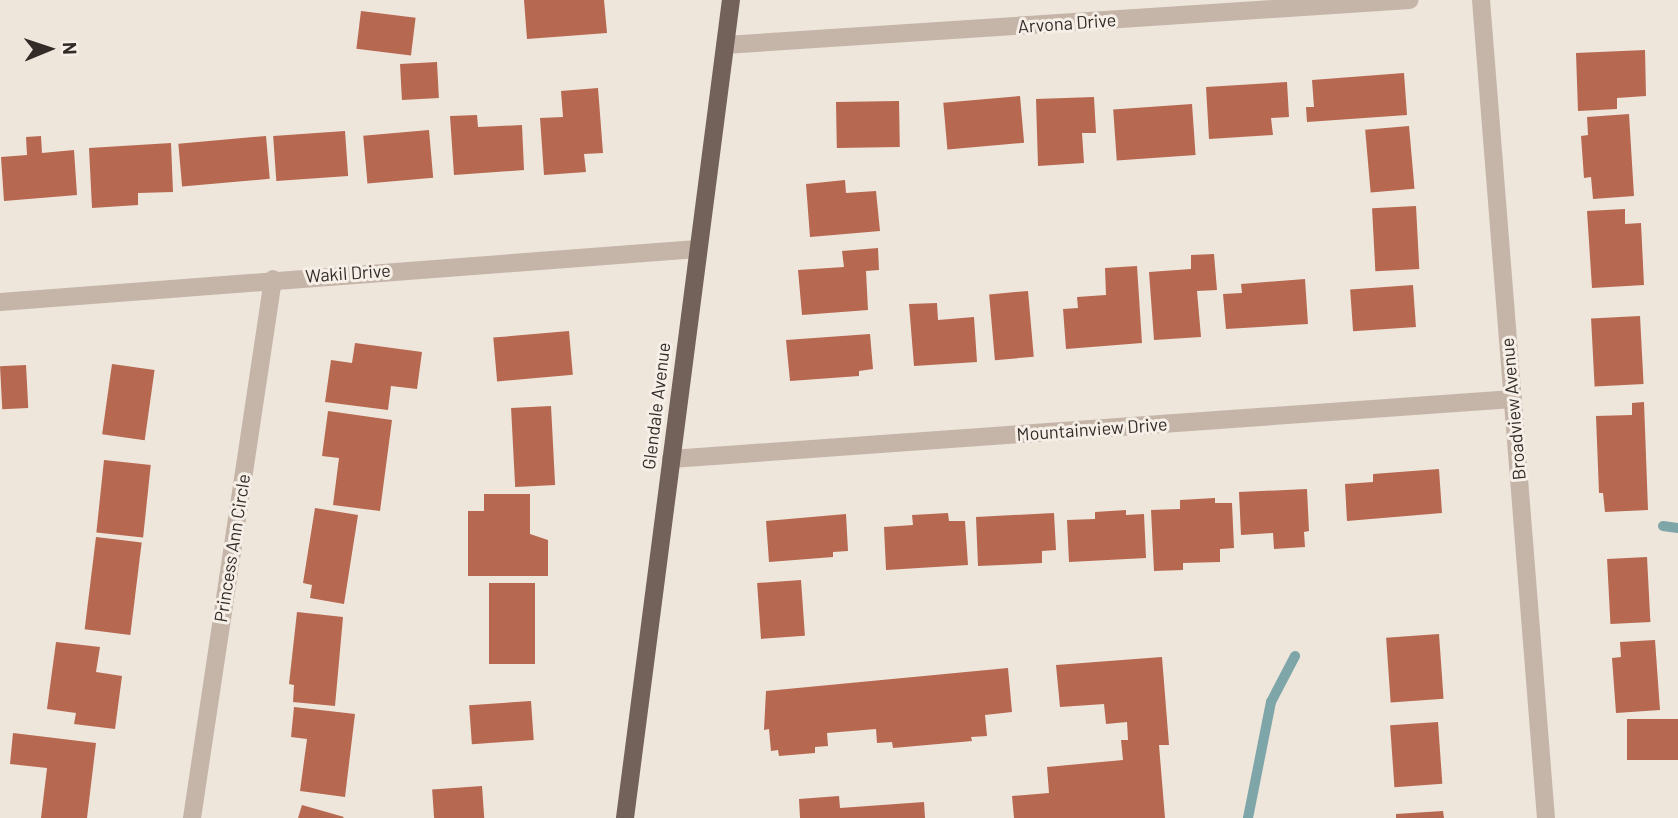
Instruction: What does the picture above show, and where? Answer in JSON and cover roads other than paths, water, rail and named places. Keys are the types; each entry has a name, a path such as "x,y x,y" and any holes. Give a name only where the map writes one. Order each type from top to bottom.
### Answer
{"main road":[{"name":"Glendale Avenue","path":"625,818 731,0"}],"street":[{"name":"Arvona Drive","path":"725,45 1410,0"},
{"name":"Broadview Avenue","path":"1481,0 1546,818"},
{"name":"Wakil Drive","path":"0,302 272,279 697,249"},
{"name":"Princess Ann Circle","path":"192,818 272,279"},
{"name":"Mountainview Drive","path":"671,459 1513,399"}],"waterway":[{"path":"1663,526 1678,528"},
{"path":"1248,818 1271,702 1295,656"}]}
